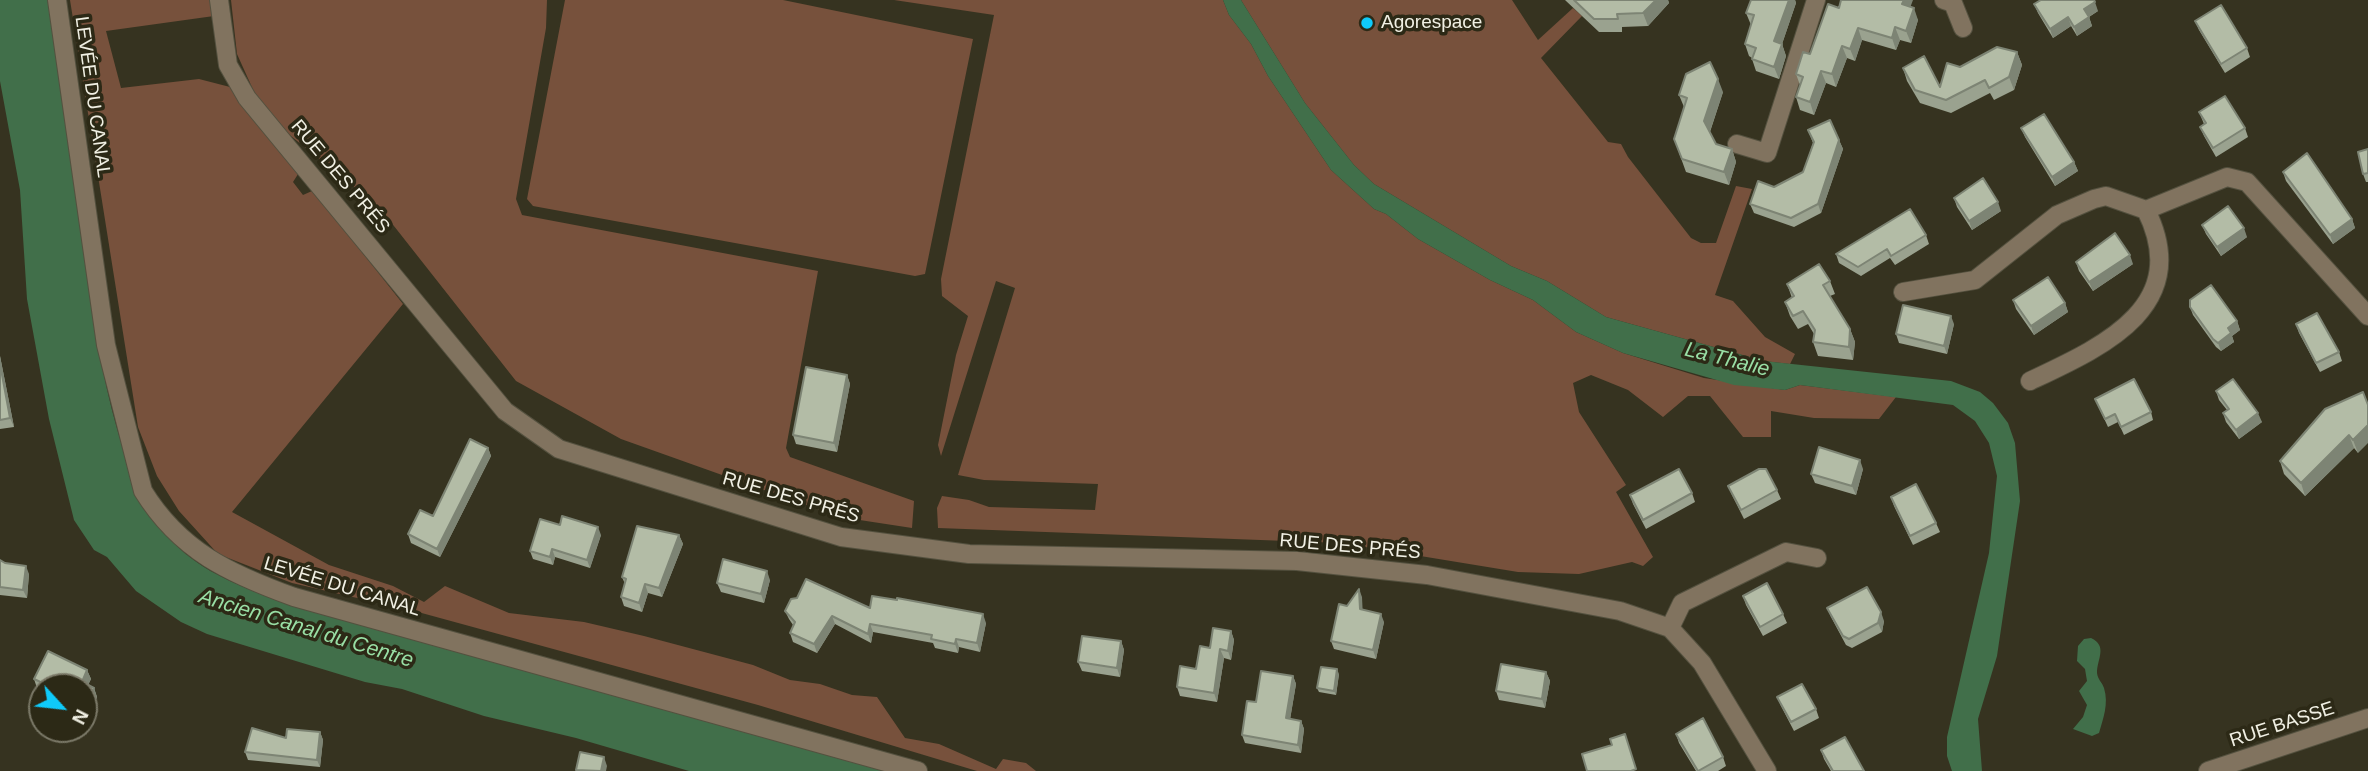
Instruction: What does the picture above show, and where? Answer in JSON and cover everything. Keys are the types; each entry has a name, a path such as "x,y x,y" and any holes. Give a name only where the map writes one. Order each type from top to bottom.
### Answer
{"street":[{"name":"LEVÉE DU CANAL","path":"57,0 106,345 143,491 156,512 178,535 211,562 244,579 294,597 918,771"},
{"name":"RUE DES PRÉS","path":"219,0 228,65 247,98 505,411 559,449 841,537 969,554 1297,561 1388,571 1620,611 1670,628 1702,663 1767,771"},
{"path":"1737,144 1766,153 1816,0"},
{"path":"1944,0 1953,3 1963,28"},
{"path":"1903,292 1975,280 2057,215 2094,199 2106,197 2146,210 2227,177 2247,182 2368,316"},
{"path":"2030,381 2094,351 2126,328 2143,311 2158,269 2158,234 2146,210"},
{"path":"1670,628 1682,603 1786,552 1817,558"},
{"name":"RUE BASSE","path":"2208,771 2368,718"}],"shaded area":[{"path":"70,0 211,0 214,16 106,31 121,88 199,79 230,87 300,171 293,182 303,195 312,191 320,199 403,304 232,512 329,565 393,586 424,602 445,586 509,613 584,622 753,665 790,680 820,684 852,695 877,697 905,738 939,744 996,769 1003,759 1026,763 1036,771 977,771 758,705 418,612 292,583 218,554 179,511 157,476 138,427"},
{"path":"231,0 547,0 546,28 516,199 522,215 818,271 786,448 790,457 914,501 912,528 840,517 621,439 516,381 379,207 281,128 255,94 237,54"},
{"path":"565,0 783,0 973,39 925,274 915,276 533,206 527,199"},
{"path":"894,0 1223,0 1229,15 1251,44 1268,76 1331,170 1374,209 1386,214 1418,239 1490,280 1533,300 1576,332 1623,353 1704,378 1785,390 1800,385 1896,397 1879,419 1814,418 1771,411 1771,437 1743,437 1710,396 1688,396 1663,417 1628,390 1591,375 1573,383 1579,412 1626,485 1616,492 1653,557 1643,566 1632,562 1579,574 1518,572 1341,543 938,528 937,508 942,496 969,500 989,507 1095,510 1098,484 984,480 958,475 1015,288 996,281 941,456 938,445 956,355 968,316 942,296 941,279 994,15"},
{"path":"1241,0 1512,0 1538,40 1573,8 1582,16 1541,58 1608,142 1621,144 1628,157 1691,238 1701,243 1716,243 1736,186 1752,189 1715,295 1733,301 1765,337 1795,354 1790,364 1764,361 1606,317 1547,281 1511,266 1374,184 1354,165 1305,103"}],"water":[{"name":"Ancien Canal du Centre","path":"0,0 48,0 96,333 115,421 128,462 144,499 164,531 185,553 210,571 266,596 891,771 689,771 576,738 484,716 402,689 365,682 207,634 181,622 136,591 107,557 94,550 74,520 49,419 27,299 20,190 0,81"},
{"name":"La Thalie","path":"1223,0 1241,0 1305,103 1354,165 1374,184 1511,266 1547,281 1606,317 1764,361 1951,381 1980,392 1993,403 2008,423 2015,443 2020,501 1997,656 1978,719 1982,771 1952,771 1947,756 1947,737 1989,553 1997,476 1989,443 1975,421 1953,405 1800,385 1785,390 1734,385 1623,353 1576,332 1533,300 1490,280 1418,239 1386,214 1374,209 1331,170 1268,76 1251,44 1229,15"},
{"path":"2091,638 2100,649 2097,673 2106,700 2099,733 2092,736 2073,729 2083,717 2087,705 2079,691 2087,681 2085,669 2077,661 2078,646 2084,639"}],"building":[{"path":"1574,0 1656,0 1643,13 1617,14 1618,19 1594,19"},
{"path":"1751,0 1789,0 1774,41 1782,44 1774,67 1752,59 1756,48 1745,44 1754,15 1746,13"},
{"path":"1841,0 1904,0 1902,4 1914,8 1906,31 1895,27 1892,38 1858,28 1850,49 1842,46 1832,74 1821,71 1810,102 1796,97 1803,77 1796,74 1803,52 1810,54 1828,4 1839,8"},
{"path":"2041,0 2095,2 2084,9 2089,17 2074,27 2068,17 2050,29 2034,4"},
{"path":"2221,5 2247,48 2221,64 2195,21"},
{"path":"1997,47 2017,52 2009,77 1989,88 1985,80 1946,100 1915,90 1903,68 1924,56 1940,87 1947,63 1960,67"},
{"path":"1710,62 1718,79 1704,121 1716,144 1732,149 1724,172 1682,159 1674,139 1687,98 1679,95 1686,74"},
{"path":"2225,96 2245,128 2213,148 2200,127 2206,123 2199,112"},
{"path":"2044,114 2074,162 2052,177 2021,128"},
{"path":"1830,120 1839,140 1818,204 1791,218 1750,204 1758,181 1774,187 1803,172 1814,142 1808,130"},
{"path":"2368,149 2368,173 2363,174 2358,152"},
{"path":"2307,153 2352,219 2330,235 2283,172"},
{"path":"1983,178 1998,202 1969,221 1954,198"},
{"path":"2228,206 2244,228 2217,247 2202,225"},
{"path":"1910,209 1926,235 1891,256 1887,249 1858,267 1836,254"},
{"path":"2115,233 2130,255 2089,282 2076,262"},
{"path":"1819,264 1830,281 1823,285 1850,329 1849,347 1813,342 1815,330 1803,311 1793,316 1785,302 1794,296 1787,284"},
{"path":"2048,277 2065,303 2031,326 2013,300"},
{"path":"2211,285 2237,321 2228,328 2231,333 2218,343 2190,307 2190,300"},
{"path":"1903,305 1951,316 1944,346 1896,334"},
{"path":"2317,313 2339,352 2316,363 2296,324"},
{"path":"0,364 10,418 0,420"},
{"path":"806,367 847,375 834,443 793,435"},
{"path":"2134,379 2151,412 2121,427 2115,414 2105,419 2095,399"},
{"path":"2233,379 2258,413 2236,430 2223,413 2229,409 2216,391"},
{"path":"2363,392 2368,405 2368,425 2353,440 2349,435 2301,483 2280,461 2325,409"},
{"path":"470,439 488,448 437,549 408,534 420,510 433,516"},
{"path":"1819,447 1860,460 1852,486 1811,474"},
{"path":"1679,469 1692,493 1643,520 1630,495"},
{"path":"1759,469 1766,469 1777,490 1741,510 1728,486"},
{"path":"1916,484 1936,523 1910,536 1891,497"},
{"path":"562,516 598,527 587,560 552,549 550,557 530,551 540,519 560,525"},
{"path":"637,526 679,535 659,588 645,584 639,603 621,597 626,579 622,577"},
{"path":"723,559 767,571 761,594 717,583"},
{"path":"0,560 26,566 23,590 0,587"},
{"path":"806,579 870,608 872,596 983,614 977,643 956,639 955,644 931,639 932,635 870,624 868,634 832,616 814,644 790,633 795,622 785,611 791,599 797,598"},
{"path":"1767,583 1783,614 1760,627 1743,596"},
{"path":"1867,587 1881,612 1878,623 1849,639 1843,636 1827,608"},
{"path":"1359,589 1360,609 1381,614 1373,650 1331,641 1339,604 1347,606"},
{"path":"1213,628 1231,631 1228,651 1220,649 1214,693 1177,687 1180,666 1196,669 1200,646 1210,648"},
{"path":"1082,636 1121,641 1117,668 1078,662"},
{"path":"48,651 87,670 86,673 37,673"},
{"path":"1501,664 1546,672 1542,699 1496,691"},
{"path":"1321,667 1337,669 1334,691 1317,688"},
{"path":"1261,671 1293,676 1286,718 1301,721 1298,745 1242,735 1247,701 1256,702"},
{"path":"1802,684 1816,709 1791,722 1777,697"},
{"path":"1703,718 1723,757 1698,771 1676,734"},
{"path":"252,728 286,738 287,729 320,732 317,760 245,752"},
{"path":"1625,734 1636,769 1587,771 1582,754 1612,745 1610,739"},
{"path":"1845,737 1864,771 1833,771 1821,750"},
{"path":"580,752 604,757 601,771 576,770"}],"place":[{"name":"Agorespace","path":"1367,23"}]}
